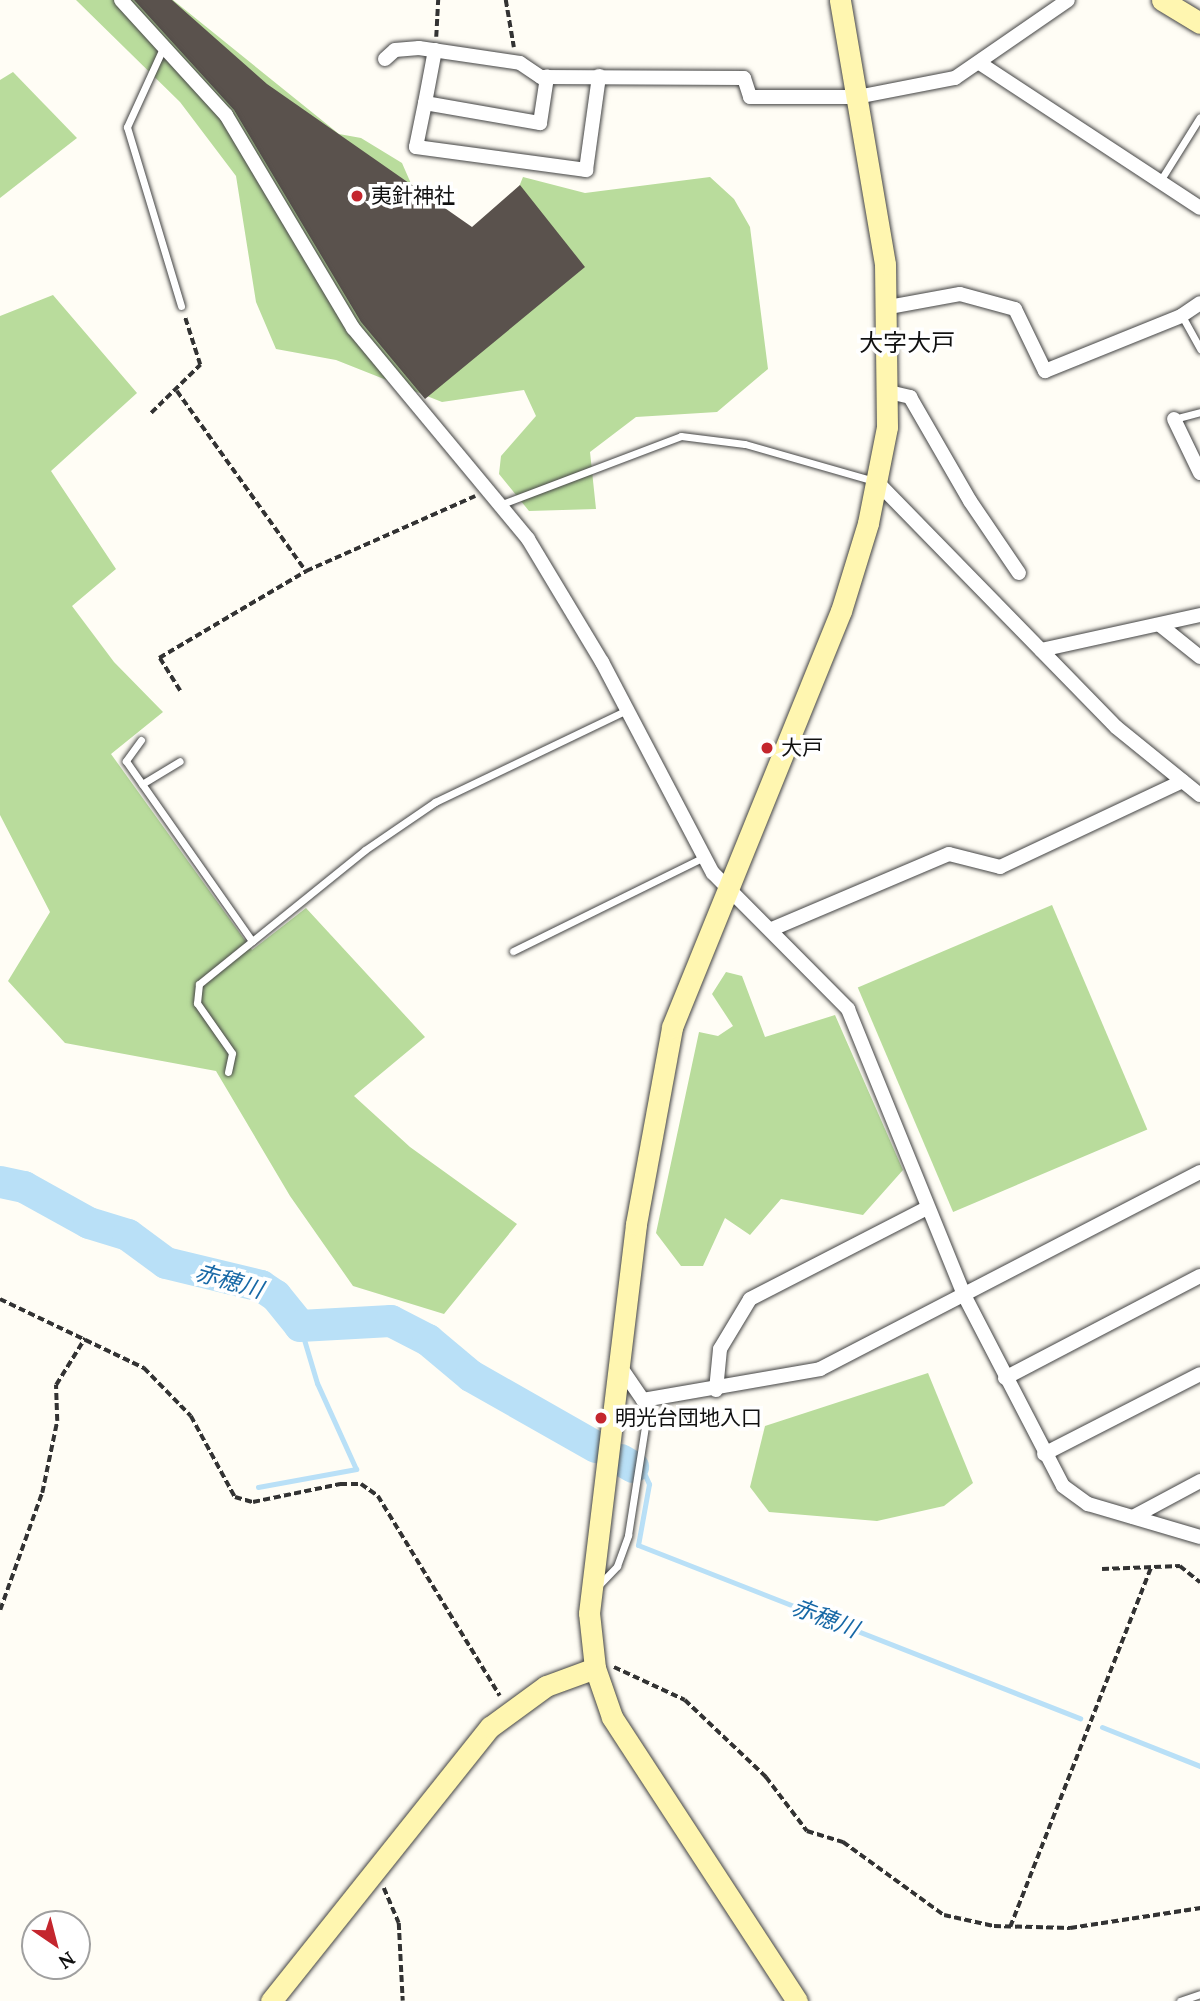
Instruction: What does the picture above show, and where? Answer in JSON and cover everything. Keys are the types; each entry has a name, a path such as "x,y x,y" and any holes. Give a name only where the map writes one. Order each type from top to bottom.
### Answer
{"street":[{"path":"121,0 165,44 226,115 353,328 502,504 628,709 704,857 725,887 772,929 848,1009 964,1295 1044,1454 1063,1486 1088,1504 1200,1537"},
{"path":"797,2001 628,1744 595,1668 590,1591 659,1081 672,1027 725,887 841,611 878,483 889,392 889,307 840,0"},
{"path":"385,59 395,50 435,50 520,62 547,77 744,78 750,97 857,97 956,78 981,64 1068,0"},
{"path":"1162,0 1200,23"},
{"path":"435,50 416,147 586,170 598,76"},
{"path":"981,64 1200,208"},
{"path":"425,103 540,123 547,77"},
{"path":"889,307 960,294 1015,309 1045,371 1181,316 1200,303"},
{"path":"889,392 910,397 970,501 1019,573"},
{"path":"1174,419 1200,473"},
{"path":"878,483 1116,727 1200,795"},
{"path":"1041,650 1200,615"},
{"path":"1160,625 1200,657"},
{"path":"772,929 948,854 1000,867 1183,781"},
{"path":"619,1365 643,1400 716,1390 820,1368 1200,1172"},
{"path":"716,1390 720,1349 750,1299 927,1208"},
{"path":"1005,1378 1200,1276"},
{"path":"1044,1454 1200,1374"},
{"path":"1133,1517 1200,1480"},
{"path":"271,2001 471,1749 510,1709 546,1686 595,1668"}],"lane":[{"path":"165,44 127,127 181,306"},
{"path":"1159,181 1200,117"},
{"path":"1181,316 1200,349"},
{"path":"1174,419 1200,412"},
{"path":"502,504 681,436 745,444 878,483"},
{"path":"228,1072 232,1052 197,1003 195,992 252,941 435,802 628,709"},
{"path":"141,740 126,761 252,941"},
{"path":"142,784 180,761"},
{"path":"513,951 704,857"},
{"path":"590,1591 613,1572 628,1535 647,1414 643,1400"},
{"path":"1180,2001 1200,1994"}],"path":[{"path":"435,50 438,0"},
{"path":"506,0 520,62"},
{"path":"151,413 177,391 200,365 181,306"},
{"path":"177,391 306,571"},
{"path":"180,691 159,658 306,571 489,489"},
{"path":"0,1299 144,1368 191,1416 235,1497 253,1502 340,1484 361,1484 378,1496 510,1709"},
{"path":"0,1610 43,1493 57,1421 56,1385 85,1338"},
{"path":"1102,1569 1180,1566 1200,1582"},
{"path":"1010,1927 1151,1567"},
{"path":"595,1668 640,1676 685,1700 766,1777 807,1831 843,1842 944,1916 1010,1927 1103,1925 1200,1908"},
{"path":"371,1875 389,1896 398,1923 403,2001"}],"green space":[{"path":"76,0 173,0 339,134 361,138 402,163 426,218 475,238 505,221 523,177 585,193 710,177 734,199 750,227 768,369 717,412 636,417 590,452 596,509 529,511 499,474 501,456 536,416 524,390 442,402 336,360 276,349 256,302 236,176 180,102"},
{"path":"13,72 77,138 0,198 0,80"},
{"path":"53,295 137,393 51,471 116,569 72,606 114,662 163,712 111,754 252,950 306,908 425,1037 354,1096 410,1147 517,1224 444,1314 353,1286 290,1196 216,1071 65,1043 8,981 50,912 0,815 0,316"},
{"path":"1052,905 1147,1130 953,1212 858,987"},
{"path":"726,972 742,976 765,1037 835,1015 903,1170 863,1215 781,1199 750,1235 725,1218 703,1266 681,1266 656,1233 699,1032 718,1036 733,1026 712,994"},
{"path":"928,1373 973,1483 944,1506 877,1521 769,1512 750,1487 765,1426"}],"building":[{"name":"夷針神社","path":"134,0 172,0 267,84 472,227 520,185 585,267 425,399 361,322 234,110"}],"waterway":[{"name":"赤穂川","path":"0,1182 24,1187 89,1223 128,1235 166,1263 261,1286 276,1296 300,1326 391,1321 428,1340 471,1376 596,1447"},
{"path":"258,1487 356,1469 317,1383 300,1326"},
{"name":"赤穂川","path":"621,1460 633,1467"},
{"name":"赤穂川","path":"645,1475 649,1484 638,1545 1080,1718"},
{"name":"赤穂川","path":"1102,1727 1200,1766"}],"place":[{"name":"夷針神社","path":"357,196"},
{"name":"大戸","path":"767,748"},
{"name":"明光台団地入口","path":"601,1418"}],"district":[{"name":"大字大戸","path":"907,343"}]}
